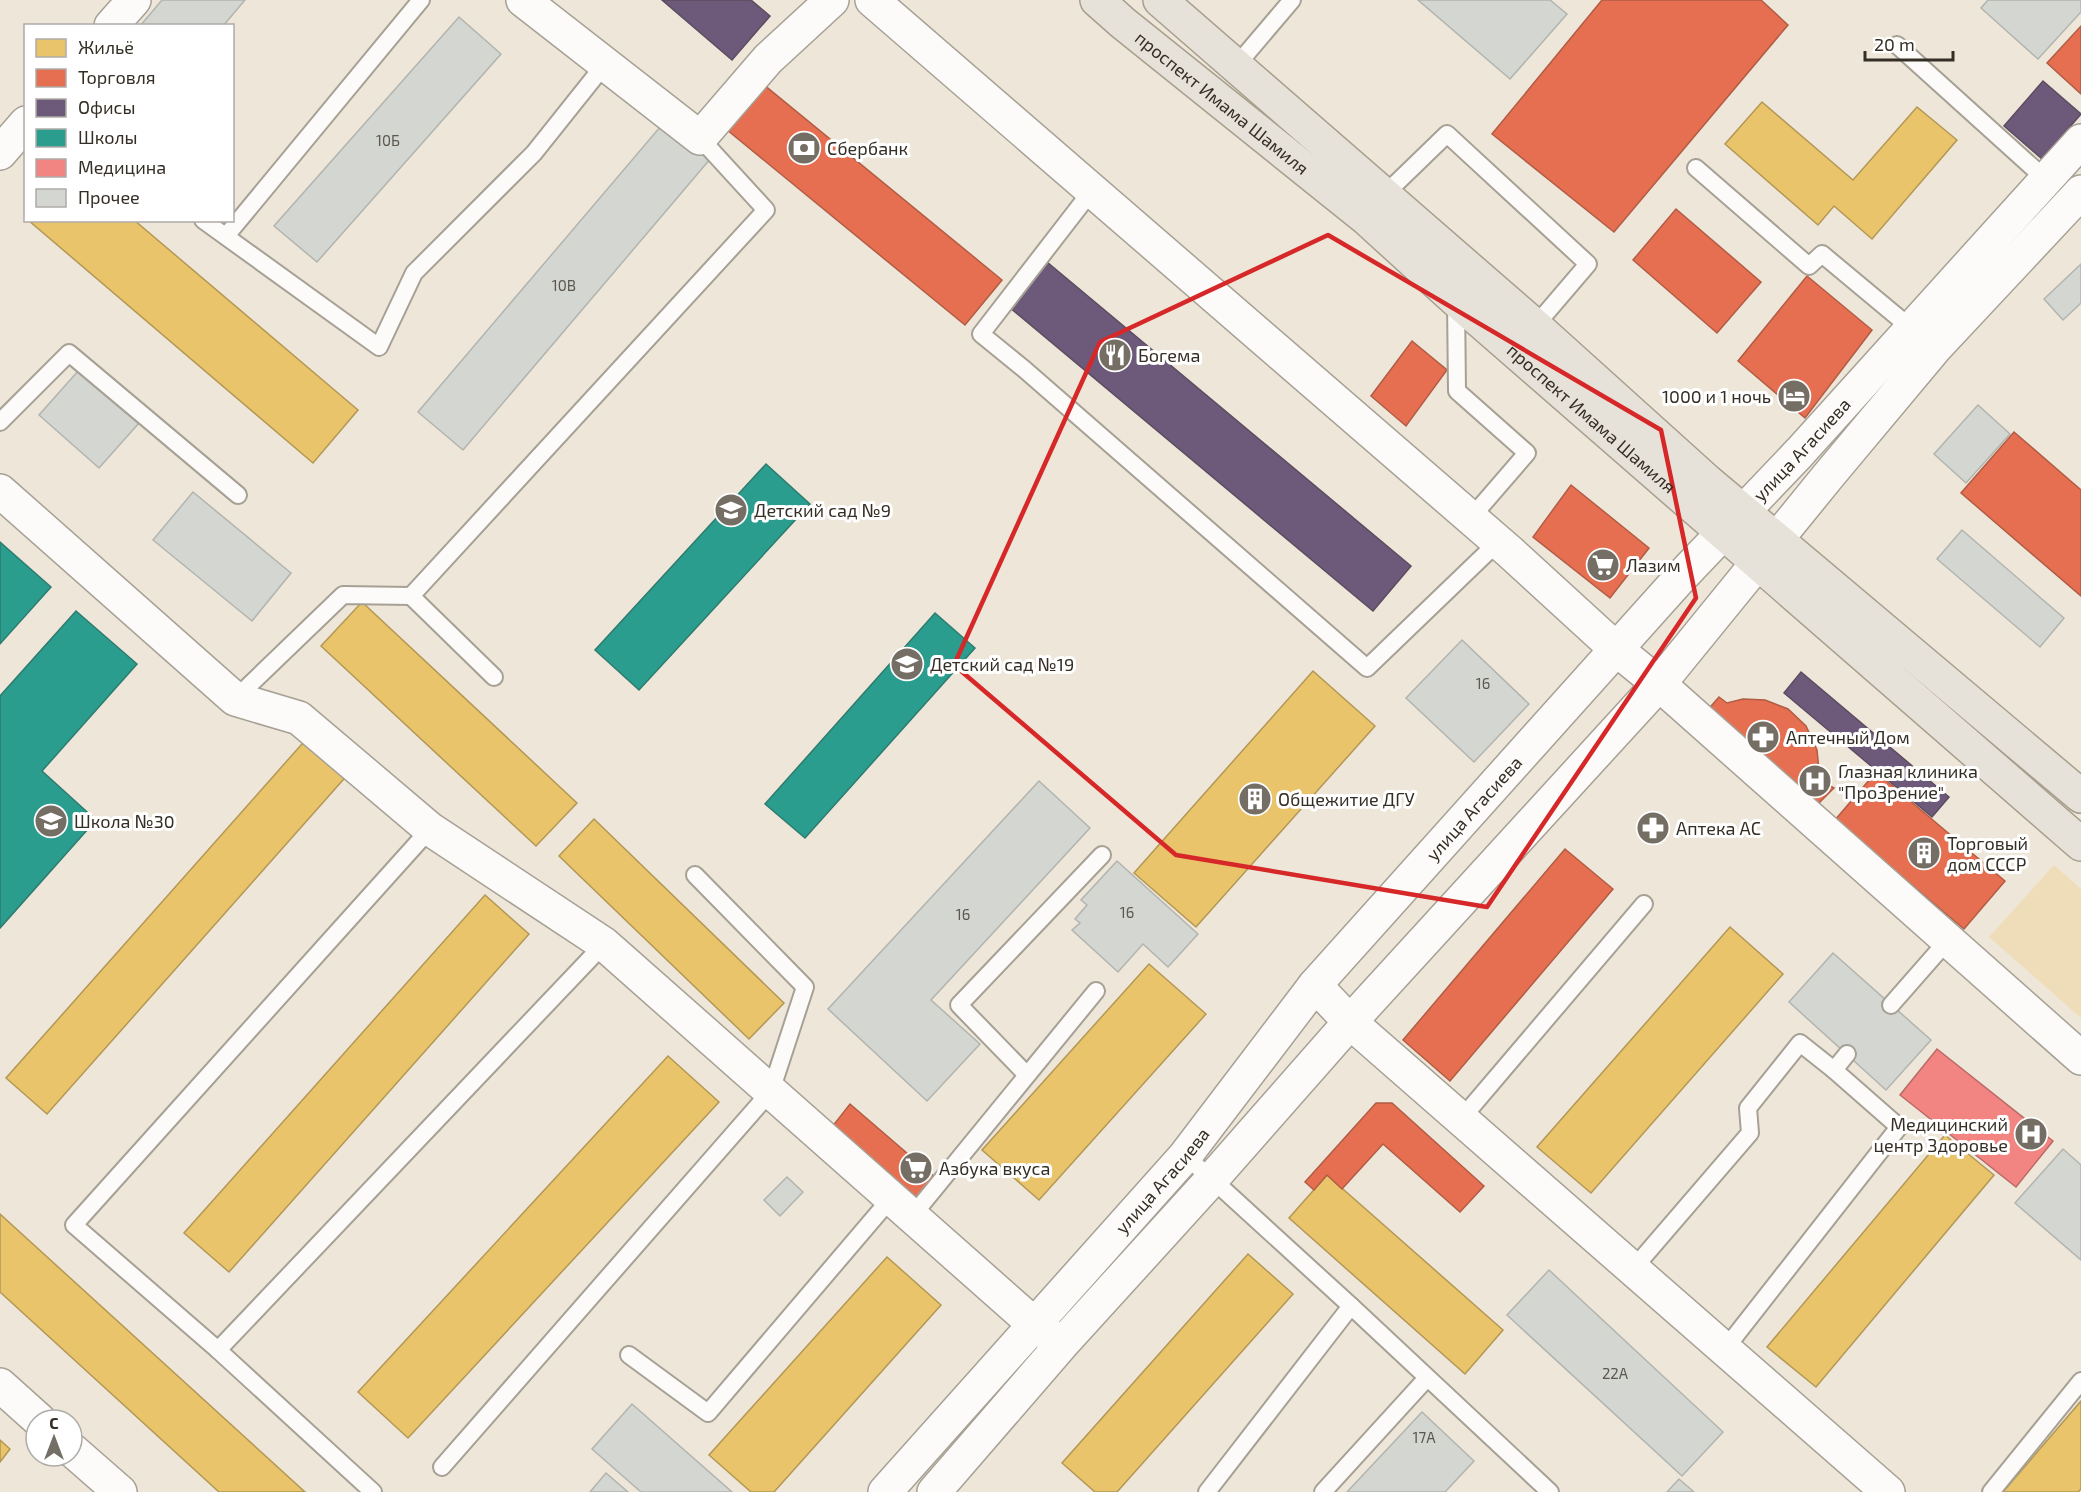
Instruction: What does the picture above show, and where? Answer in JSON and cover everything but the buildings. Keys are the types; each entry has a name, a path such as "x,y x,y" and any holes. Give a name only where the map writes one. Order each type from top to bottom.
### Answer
{"main road":[{"name":"проспект Имама Шамиля","path":"1097,0 1368,219 1456,300 1767,551 2081,796"},
{"name":"проспект Имама Шамиля","path":"1163,2 1535,326 1734,523"},
{"name":"проспект Имама Шамиля","path":"1767,551 2081,844"}],"street":[{"path":"113,24 134,0"},
{"path":"524,0 700,138 768,58 832,0"},
{"path":"873,0 1498,542 1616,649 1659,684 2081,1058"},
{"path":"0,153 24,125"},
{"name":"улица Агасиева","path":"885,1492 1185,1156 1315,986 1681,576 1734,523 2081,141"},
{"name":"улица Агасиева","path":"934,1492 1062,1344 1212,1179 1350,1022 1659,684 1936,348 2077,196"},
{"path":"0,490 235,699 299,718 430,829 604,944 1035,1324 1062,1344"},
{"path":"1315,986 1350,1022 1888,1492"},
{"path":"0,1385 26,1408"},
{"path":"84,1460 120,1492"}],"lane":[{"path":"226,236 421,0"},
{"path":"1236,66 1292,0"},
{"path":"1897,45 2047,180 2077,196"},
{"path":"206,222 379,347 414,273 534,153 605,64"},
{"path":"1384,195 1447,134 1588,264 1535,326"},
{"path":"411,596 766,210 700,138"},
{"path":"1696,168 1809,266 1822,254 1912,329"},
{"path":"1093,189 981,334 1367,668 1498,542"},
{"path":"1456,300 1457,391 1527,453 1470,519"},
{"path":"0,422 69,353 238,495"},
{"path":"235,699 343,595 411,596 494,677"},
{"path":"373,1492 218,1350 74,1225 430,829"},
{"path":"1027,1075 959,1005 1102,855"},
{"path":"442,1467 771,1090 805,987 694,875"},
{"path":"1462,1118 1644,904"},
{"path":"1891,1005 1948,940"},
{"path":"218,1350 604,944"},
{"path":"629,1355 708,1413 1027,1075 1096,991"},
{"path":"1633,1269 1750,1133 1748,1108 1800,1043 1834,1070 1899,1127 1725,1349"},
{"path":"1834,1070 1847,1054"},
{"path":"1185,1156 1351,1306 1550,1492"},
{"path":"1207,1492 1351,1306"},
{"path":"1323,1492 1427,1378"},
{"path":"1991,1492 2081,1381"}],"highlighted area":[{"path":"1328,235 1661,430 1696,598 1487,907 1176,855 954,665 1100,342"}],"shaded area":[{"path":"2054,865 2081,889 2081,1018 1989,937"}],"place":[{"name":"Сбербанк","path":"804,148"},
{"name":"Богема","path":"1115,355"},
{"name":"1000 и 1 ночь","path":"1794,396"},
{"name":"Детский сад №9","path":"731,510"},
{"name":"Лазим","path":"1603,565"},
{"name":"Детский сад №19","path":"907,664"},
{"name":"Аптечный Дом","path":"1763,737"},
{"name":"Глазная клиника \"ПроЗрение\"","path":"1815,781"},
{"name":"Общежитие ДГУ","path":"1255,799"},
{"name":"Школа №30","path":"51,821"},
{"name":"Аптека АС","path":"1653,828"},
{"name":"Торговый дом СССР","path":"1924,853"},
{"name":"Медицинский центр Здоровье","path":"2031,1134"},
{"name":"Азбука вкуса","path":"916,1168"}]}
